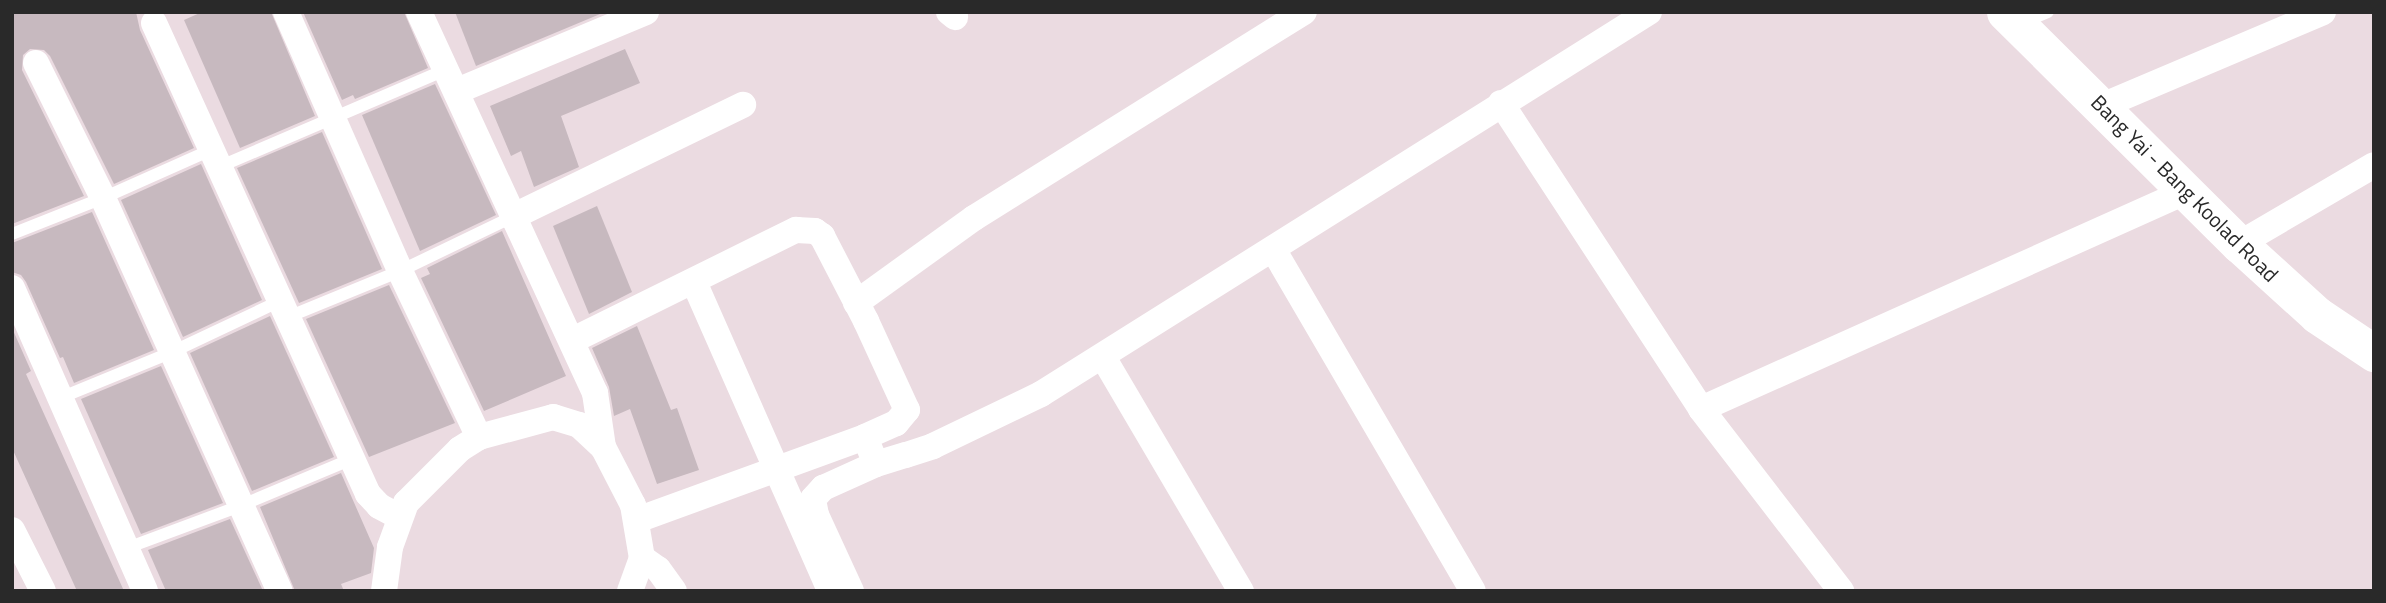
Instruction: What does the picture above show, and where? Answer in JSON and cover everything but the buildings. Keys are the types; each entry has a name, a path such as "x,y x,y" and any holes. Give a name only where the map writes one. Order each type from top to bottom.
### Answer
{"street":[{"path":"286,12 400,271 480,437"},
{"path":"419,12 512,217 573,340 595,393 603,447 633,505 637,520 642,558 629,591"},
{"path":"451,81 646,12"},
{"path":"856,303 974,218 1304,12"},
{"path":"851,591 816,515 813,499 823,488 876,464 933,446 1041,394 1103,358 1502,103 1650,12"},
{"path":"2102,106 2323,12"},
{"name":"Bang Yai - Bang Koolad Road","path":"2024,16 2102,106 2239,244 2317,315 2374,353"},
{"path":"154,23 368,495 379,506 400,517"},
{"path":"36,63 103,198 280,591"},
{"path":"1502,103 1701,409 1841,591"},
{"path":"512,217 743,105"},
{"path":"2239,244 2374,165"},
{"path":"1701,409 2185,192"},
{"path":"573,340 796,230 808,229 822,236 907,410 896,423 864,437 637,520"},
{"path":"1273,249 1473,591"},
{"path":"694,282 830,591"},
{"path":"12,288 145,591"},
{"path":"1103,358 1241,591"},
{"path":"384,591 390,547 406,503 460,449 480,437 554,417 579,425 603,447"},
{"path":"864,437 876,464"},
{"path":"12,530 43,591"},
{"path":"642,558 658,569 674,591"}],"lane":[{"path":"12,234 216,158 451,81"},
{"path":"60,398 284,309 400,271 512,217"},
{"path":"127,548 240,506 352,459"}]}
